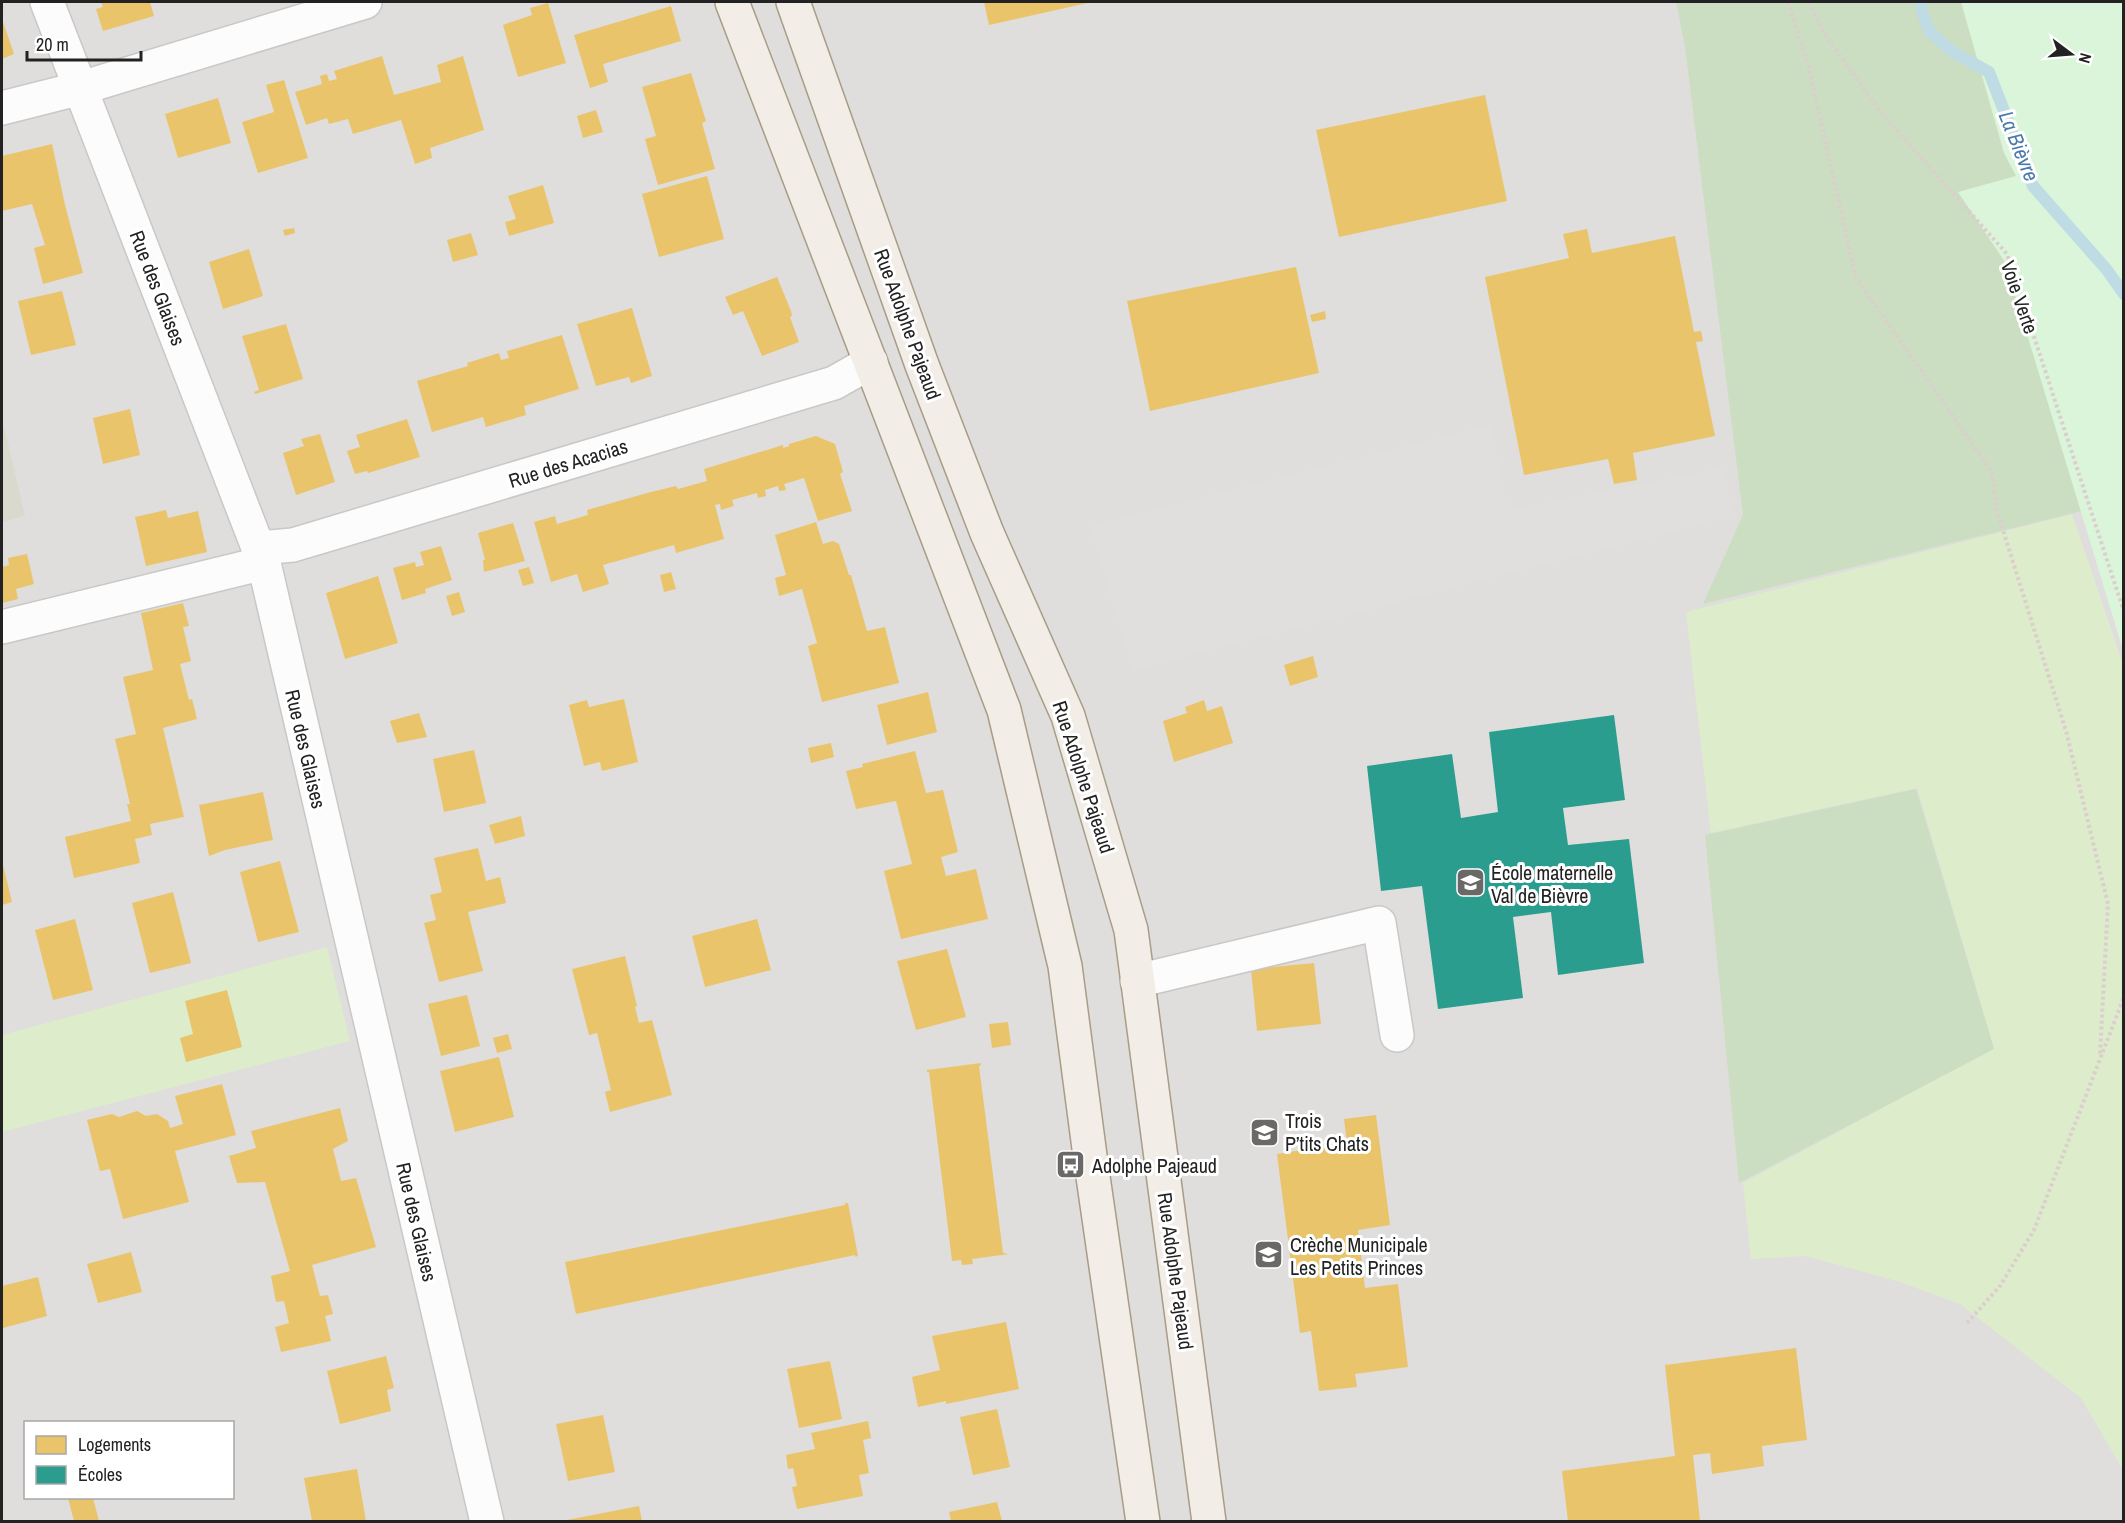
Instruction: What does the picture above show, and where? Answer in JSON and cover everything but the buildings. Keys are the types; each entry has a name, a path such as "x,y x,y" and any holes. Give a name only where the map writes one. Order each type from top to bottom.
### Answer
{"main road":[{"path":"732,2 1004,710 1065,966 1143,1521"},
{"name":"Rue Adolphe Pajeaud","path":"793,2 922,365 987,533 1068,716 1131,930 1209,1521"}],"street":[{"name":"Rue des Glaises","path":"47,2 261,556 487,1521"},
{"path":"2,108 81,88 365,2"},
{"name":"Rue des Acacias","path":"2,627 261,556 293,544 834,384 872,362"},
{"path":"1137,981 1379,924 1398,1035"}],"path":[{"path":"1788,2 1808,64 1856,278 1992,472 1997,511 2066,731 2108,904 2100,1054"},
{"name":"Voie Verte","path":"1809,2 1826,36 1882,114 2007,254 2124,612"},
{"path":"1967,1323 2000,1286 2017,1262 2034,1230 2100,1054 2124,997"}],"shaded area":[{"path":"2,2 2123,2 2123,1521 2,1522"},
{"path":"2,418 25,516 2,522"},
{"path":"1492,425 1507,510 1724,468 1732,516 1133,670 1090,526"}],"green space":[{"path":"1676,2 2018,2 2098,507 1703,604 1743,515 1685,47"},
{"path":"1961,2 2123,2 2123,650 2005,262 1958,192 2016,176 2004,153"},
{"path":"2072,514 2124,667 2123,1470 2081,1398 1960,1304 1900,1282 1806,1256 1751,1259 1743,1183 1994,1048 1917,788 1711,833 1686,612"},
{"path":"1916,789 1994,1049 1739,1183 1705,835"},
{"path":"327,947 350,1041 2,1132 2,1035"}],"waterway":[{"name":"La Bièvre","path":"1921,2 1922,12 1930,32 1953,52 1989,72 2033,186 2107,270 2124,294"}],"place":[{"name":"École maternelle Val de Bièvre","path":"1470,883"},
{"name":"Trois P’tits Chats","path":"1264,1132"},
{"name":"Adolphe Pajeaud","path":"1071,1165"},
{"name":"Crèche Municipale Les Petits Princes","path":"1269,1255"}]}
